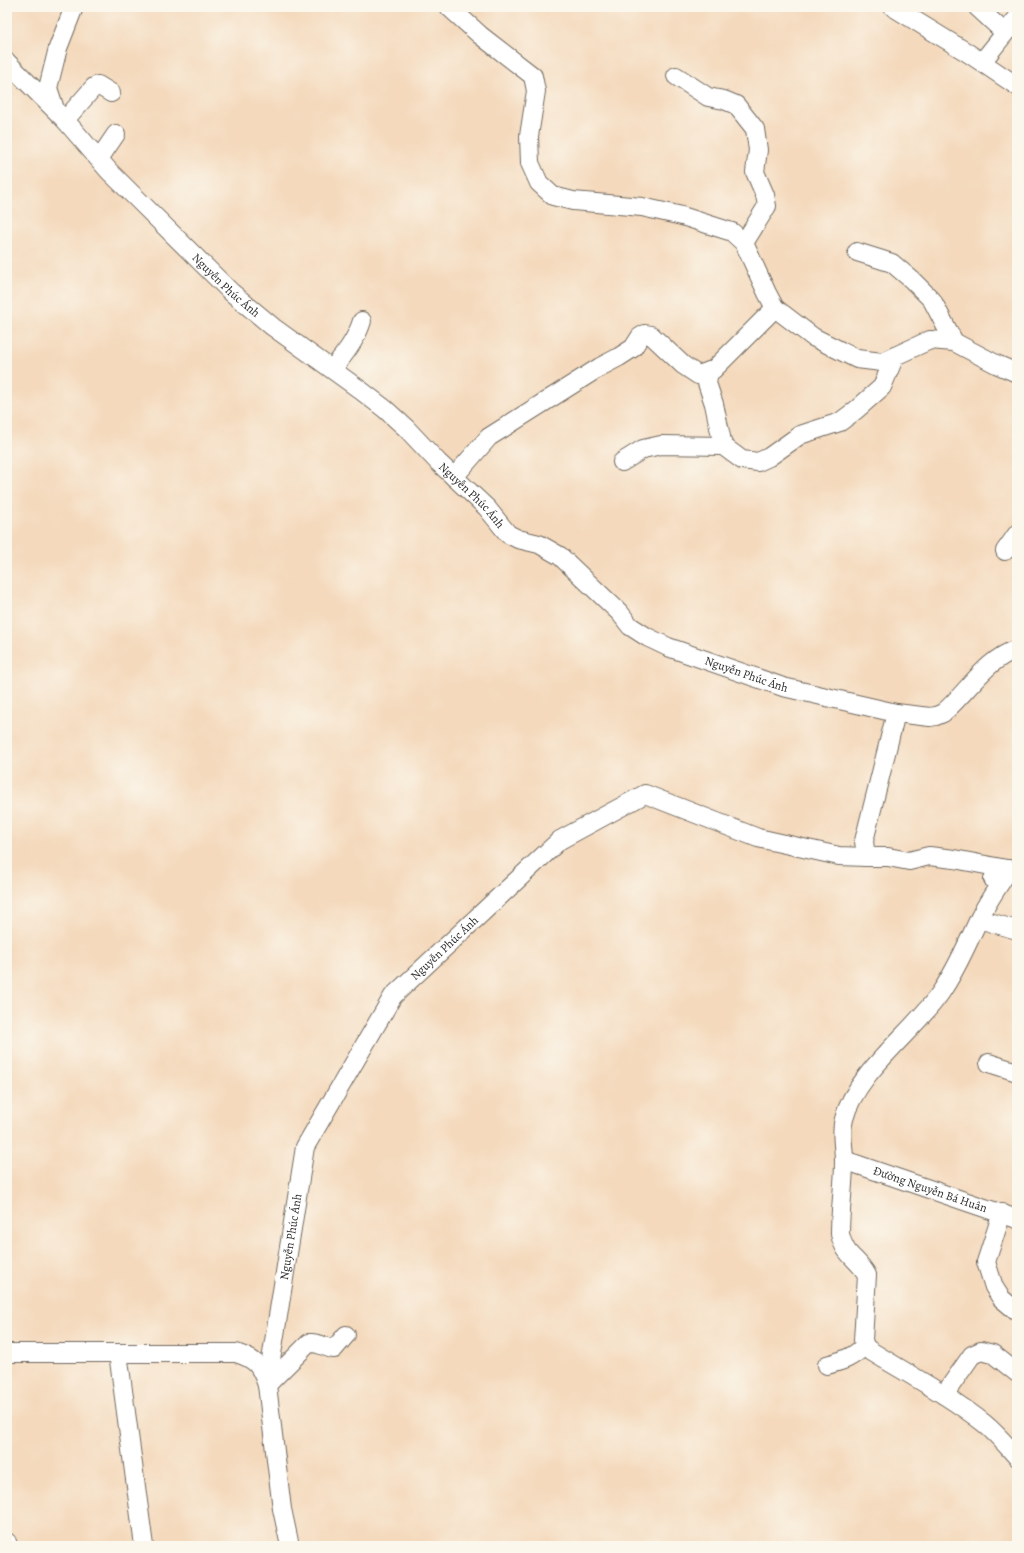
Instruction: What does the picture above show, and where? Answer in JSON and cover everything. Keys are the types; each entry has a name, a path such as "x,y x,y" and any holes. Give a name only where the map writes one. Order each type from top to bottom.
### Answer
{"street":[{"path":"74,7 58,48 48,88 54,108 65,120 94,87 98,85 111,93"},
{"path":"449,7 480,35 533,76 536,91 529,136 530,163 539,183 553,196 573,201 642,207 682,216 732,232 744,243 775,308 813,337 857,359 882,362 930,340 954,342 1017,373"},
{"path":"893,7 982,62 1017,86"},
{"path":"977,7 1005,33"},
{"path":"982,62 1017,18"},
{"name":"Nguyễn Phúc Ánh","path":"7,62 65,120 99,160 231,292 274,327 359,389 395,418 487,508 508,534 518,539 539,544 560,556 620,613 630,626 647,637 668,647 783,687 896,713 930,717 936,716 950,706 987,667 1001,657 1017,649"},
{"path":"676,76 708,97 724,100 736,105 755,128 758,150 755,172 767,206 744,243"},
{"path":"99,160 116,134"},
{"path":"857,252 892,263 912,280 932,300 954,342"},
{"path":"454,477 489,437 594,371 620,357 633,348 640,337 645,334 651,335 683,365 698,375 713,370 775,308"},
{"path":"332,369 348,352 355,339 362,320"},
{"path":"622,462 643,449 661,445 723,446 742,460 758,462 769,457 800,435 840,422 882,387 895,356"},
{"path":"709,371 707,383 714,404 723,446"},
{"path":"1005,551 1017,534"},
{"path":"866,857 864,841 896,713"},
{"name":"Nguyễn Phúc Ánh","path":"267,1385 304,1147 393,996 560,840 645,794 758,838 839,856 888,857 909,861 928,856 948,858 1013,870"},
{"path":"1013,870 979,919 963,955 935,1001 872,1070 854,1095 846,1113 842,1131 844,1160 840,1234 842,1243 847,1253 864,1269 868,1275 863,1340 865,1346 869,1350 944,1395 985,1424 1017,1457"},
{"path":"979,919 1017,930"},
{"path":"989,1062 1017,1072"},
{"name":"Đường Nguyễn Bá Huân","path":"844,1160 1010,1216"},
{"path":"1010,1216 986,1262 994,1287 1001,1298 1014,1309"},
{"path":"267,1385 309,1343 316,1343 334,1349 346,1335"},
{"path":"827,1365 853,1357 865,1346"},
{"path":"944,1395 972,1355 981,1351 992,1354 1017,1373"},
{"path":"7,1353 236,1354 250,1358 262,1369 267,1385 282,1509 290,1546"},
{"path":"118,1353 144,1546"},
{"path":"7,1542 8,1546"}]}
